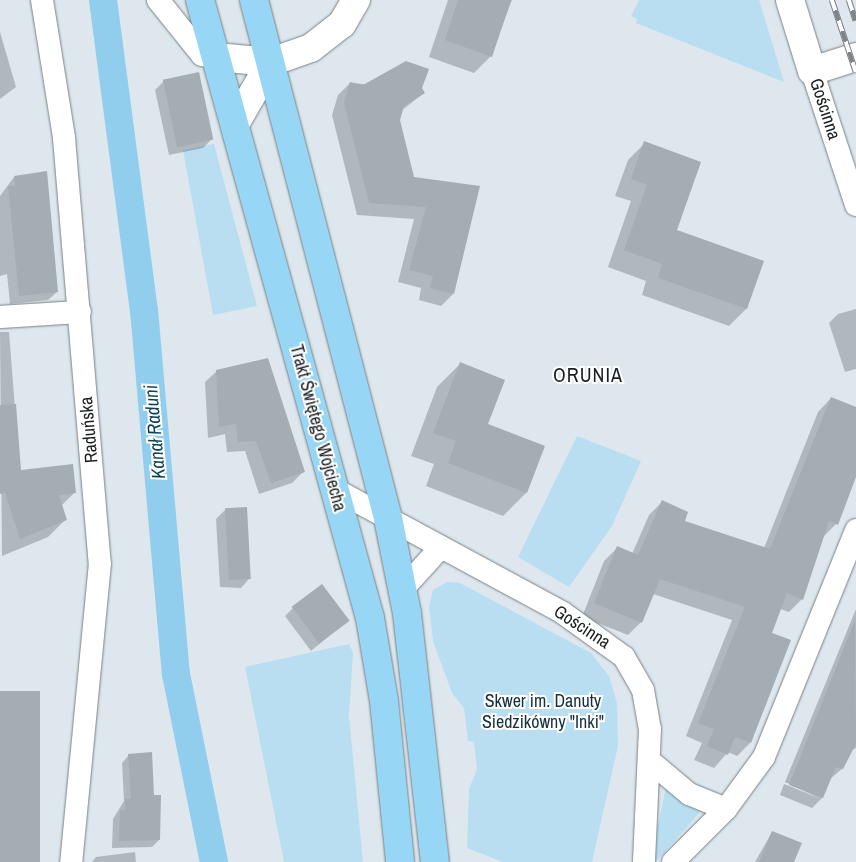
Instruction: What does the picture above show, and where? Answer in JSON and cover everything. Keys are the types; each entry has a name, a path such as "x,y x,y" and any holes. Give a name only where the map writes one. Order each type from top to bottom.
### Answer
{"main road":[{"name":"Trakt Świętego Wojciecha","path":"200,0 370,618 384,701 400,862"},
{"path":"254,0 388,518 402,590 435,862"}],"street":[{"name":"Raduńska","path":"42,0 58,96 80,312 100,563 71,862"},
{"path":"158,0 202,55 271,62 311,48 342,24 356,0"},
{"path":"790,0 812,71 856,57"},
{"path":"235,124 271,62"},
{"name":"Gościnna","path":"812,71 856,205"},
{"path":"0,317 80,312"},
{"name":"Gościnna","path":"334,490 564,613 624,657 643,690 652,762 644,862"},
{"path":"673,862 726,808 764,758 856,530"},
{"path":"402,590 441,547"},
{"path":"652,762 689,794 726,808"}],"green space":[{"path":"639,0 759,0 784,82 636,23 637,19 631,16"},
{"path":"214,144 257,306 213,315 183,150"},
{"path":"577,436 641,461 612,526 569,587 518,557"},
{"name":"Skwer im. Danuty Siedzikówny \"Inki\"","path":"447,582 460,583 591,653 609,676 617,703 618,746 592,862 503,862 467,848 469,789 477,769 474,742 468,741 464,708 452,693 433,641 429,607 433,590"},
{"path":"349,644 353,653 349,716 363,862 284,862 245,667"},
{"path":"666,787 700,812 656,862 650,862"}],"building":[{"path":"458,0 511,0 492,57 445,40"},
{"path":"406,61 429,69 422,88 425,93 404,106 400,120 414,177 480,186 454,294 430,288 433,276 409,270 426,207 369,203 344,102 350,82 363,85"},
{"path":"199,72 213,139 177,147 163,80"},
{"path":"644,141 701,162 677,230 764,261 747,309 658,278 662,264 624,250 647,185 631,179"},
{"path":"47,171 58,292 19,296 8,186 15,186 14,176"},
{"path":"268,358 305,472 271,483 256,441 238,442 236,424 219,427 216,370"},
{"path":"460,362 505,380 488,424 545,446 527,493 448,463 456,441 433,433"},
{"path":"831,397 856,407 856,477 838,525 829,521 803,600 787,593 772,633 791,640 751,743 735,737 728,755 707,746 714,729 698,723 745,607 660,579 642,623 594,603 617,546 638,555 662,500 688,512 685,521 770,549"},
{"path":"16,404 21,470 73,464 76,493 59,495 67,520 20,539 5,493 0,494 0,405"},
{"path":"247,507 251,579 229,580 225,508"},
{"path":"322,584 350,621 319,644 292,607"},
{"path":"855,620 856,744 843,769 836,767 823,798 789,785"},
{"path":"0,691 40,691 40,862 0,862"},
{"path":"152,752 154,795 161,795 160,840 119,841 120,810 125,810 125,799 131,799 128,754"},
{"path":"772,831 802,843 794,862 759,862"}],"waterway":[{"name":"Kanał Raduni","path":"103,0 144,310 176,674 214,862"}],"railway":[{"path":"832,0 856,72"},
{"path":"849,0 856,21"}],"district":[{"name":"ORUNIA","path":"588,374"}]}
